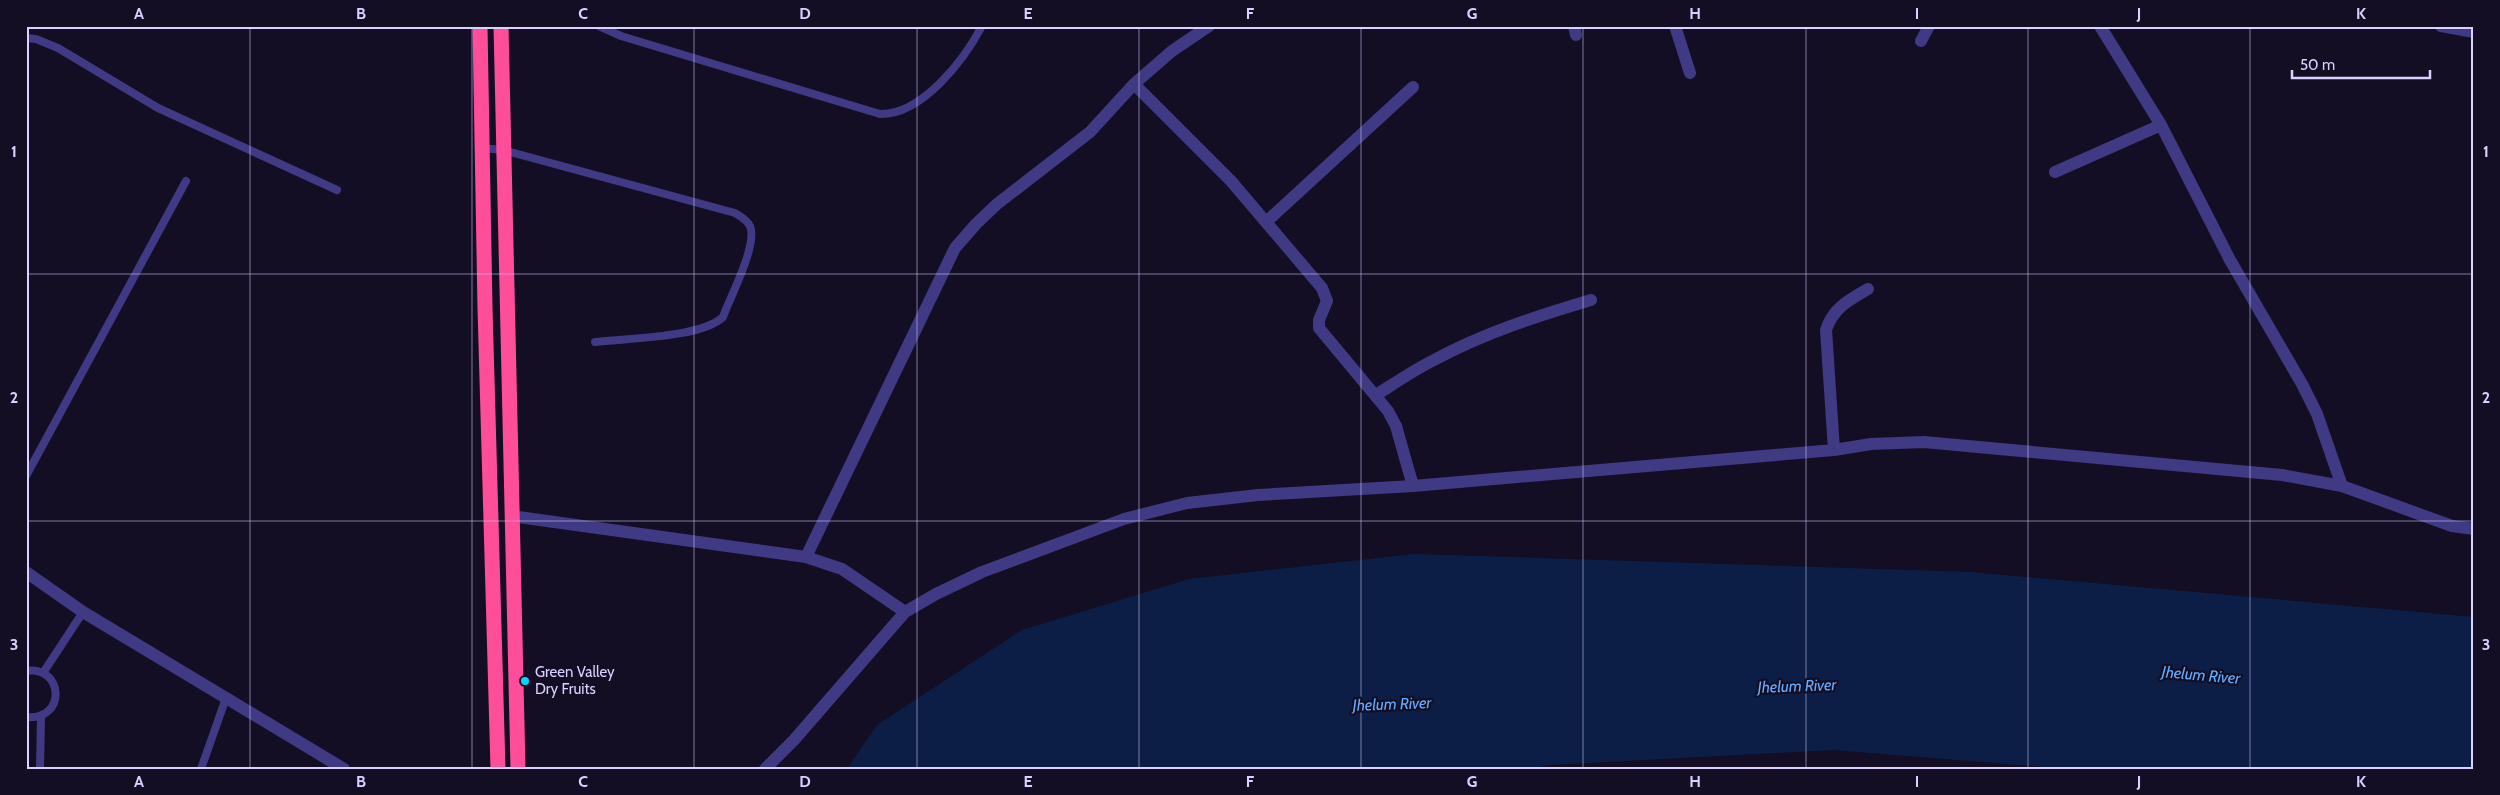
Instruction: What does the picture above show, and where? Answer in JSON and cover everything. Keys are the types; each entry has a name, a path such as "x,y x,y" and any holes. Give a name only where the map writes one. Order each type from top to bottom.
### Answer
{"highway":[{"path":"480,26 481,148 498,769"},
{"path":"501,26 518,769"}],"street":[{"path":"806,557 955,248 997,204 1090,132 1134,84 1172,51 1209,26"},
{"path":"1675,26 1690,73"},
{"path":"1921,41 1929,26"},
{"path":"2100,26 2161,125 2230,260 2302,384 2317,414 2342,486"},
{"path":"2441,26 2474,32"},
{"path":"1134,84 1231,181 1326,294 1327,301 1319,320 1320,328 1376,395 1396,426 1413,486"},
{"path":"1266,222 1414,87"},
{"path":"2055,172 2161,125"},
{"path":"1834,450 1826,330 1830,318 1835,311 1868,289"},
{"path":"1376,395 1434,360 1482,337 1532,318 1591,300"},
{"path":"765,769 794,740 905,612 936,594 982,572 1124,519 1187,503 1258,495 1413,486 1834,450 1871,444 1924,442 2273,474 2342,486 2452,526 2474,529"},
{"path":"511,516 806,557 842,569 905,612"},
{"path":"26,572 83,612 344,769"}],"lane":[{"path":"599,26 621,36 880,114 891,114 913,106 951,71 970,49 982,26"},
{"path":"26,38 36,39 58,48 158,108 337,190"},
{"path":"481,148 503,150 735,213 750,225 749,249 723,317 717,323 699,330 595,342"},
{"path":"26,476 186,181"},
{"path":"43,673 83,612"},
{"path":"26,671 43,673 54,683 56,691 53,706 41,716 26,717"},
{"path":"201,769 226,698"},
{"path":"40,769 41,716"}],"water":[{"name":"Jhelum River","path":"1415,554 1971,572 2474,617 2474,769 2069,769 1833,750 1551,765 1526,769 847,769 877,725 1022,630 1189,579"}],"place":[{"name":"Green Valley Dry Fruits","path":"525,681"}]}
